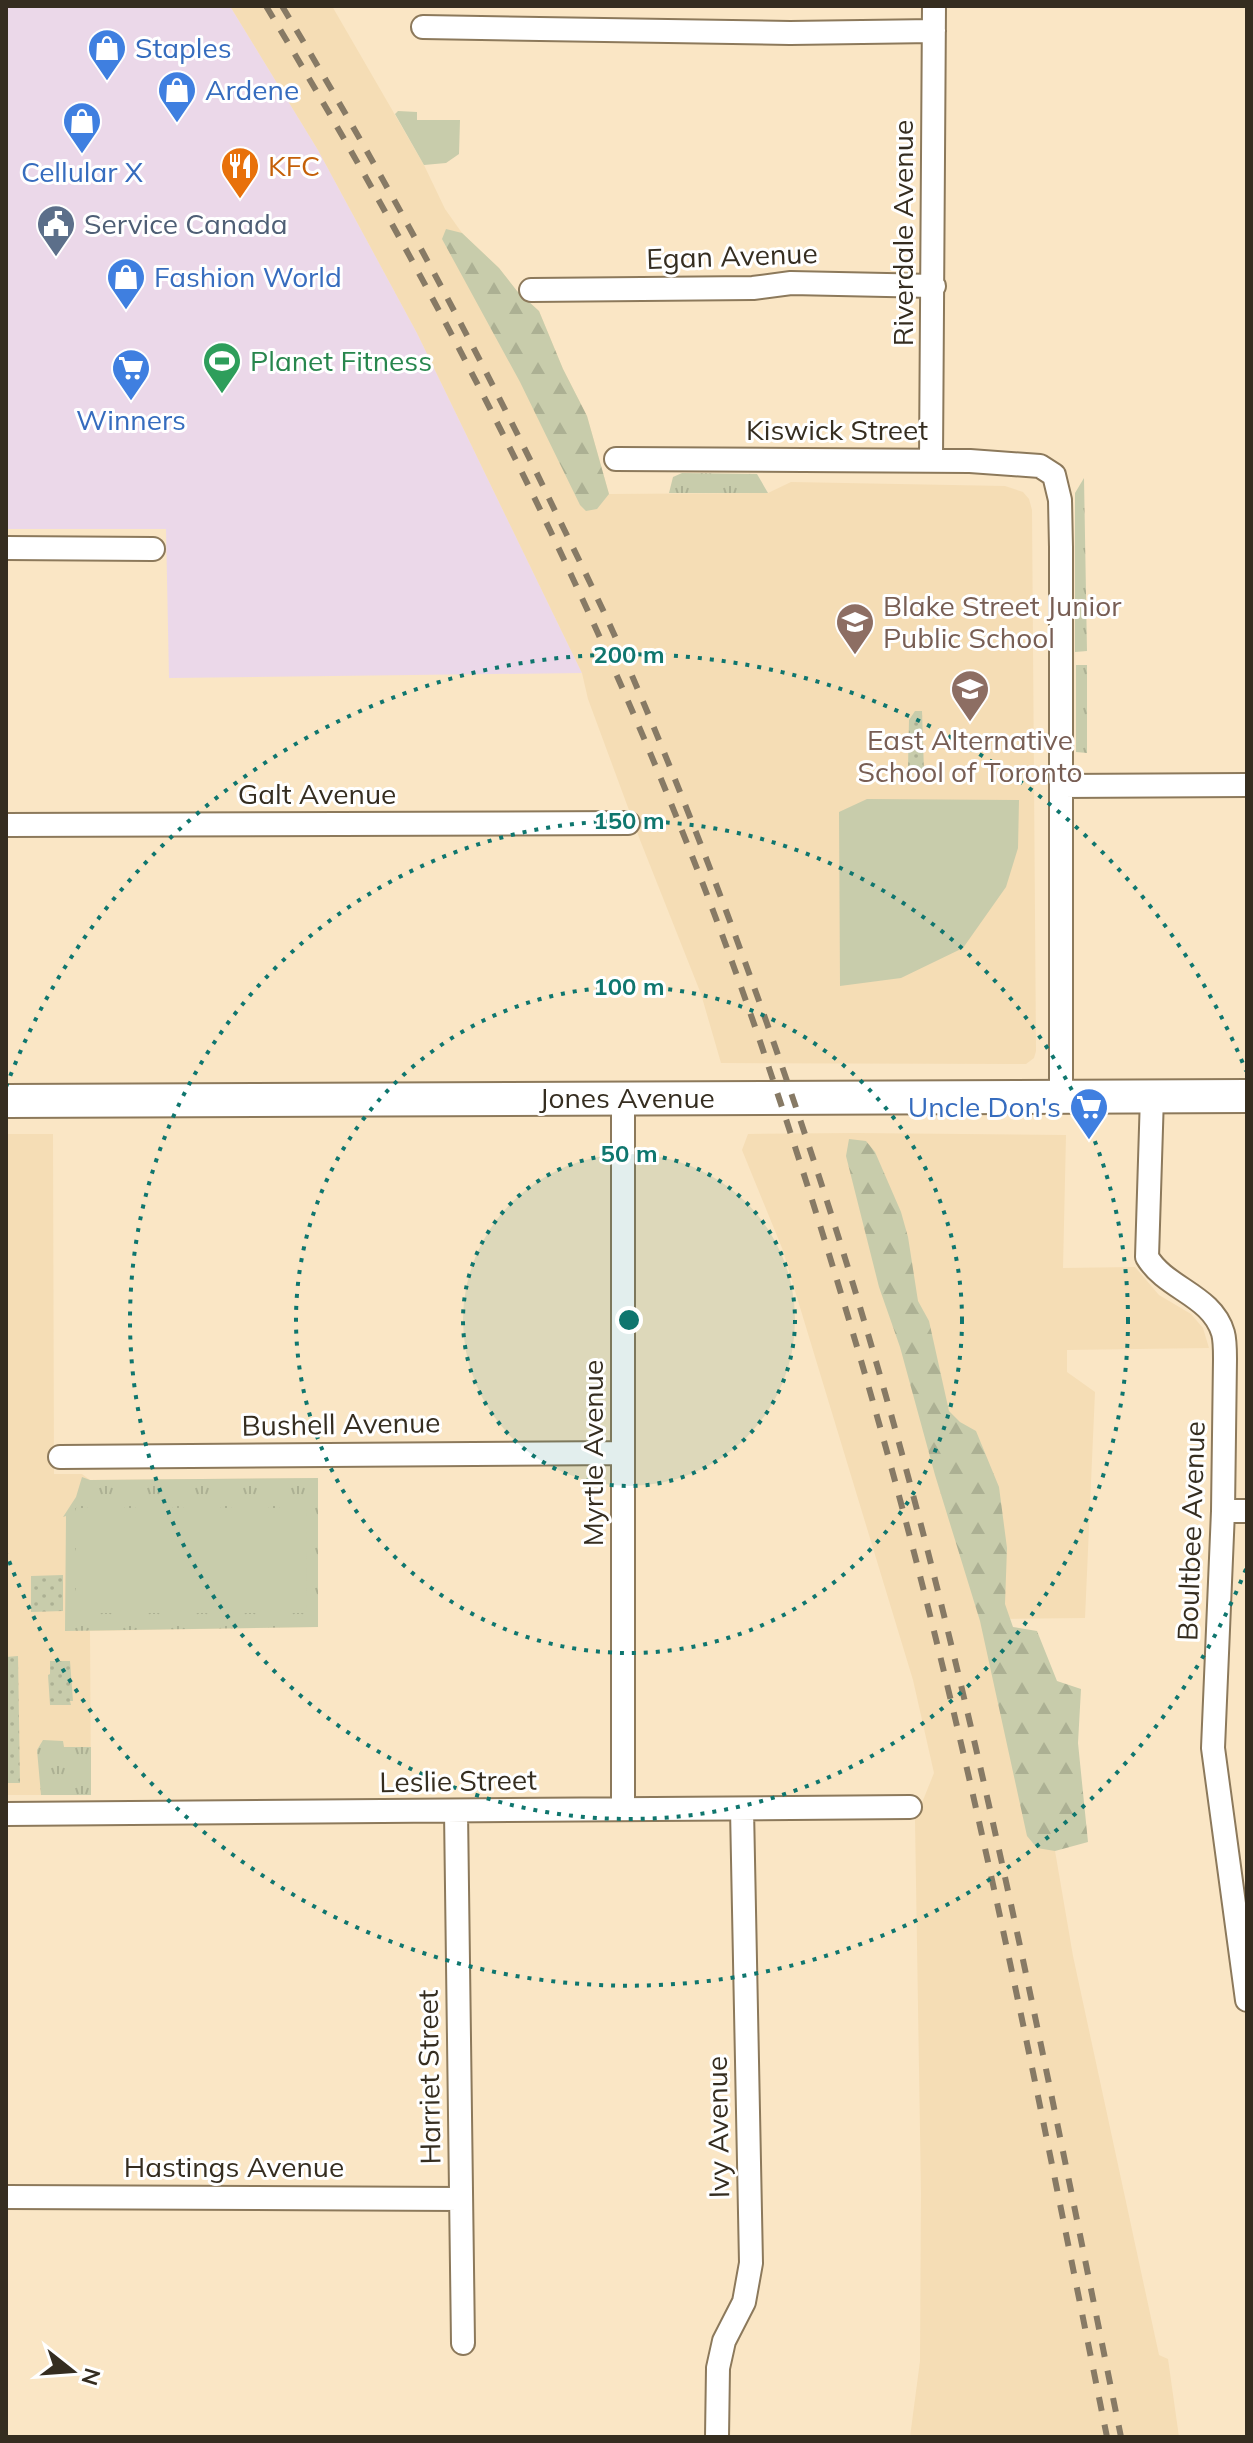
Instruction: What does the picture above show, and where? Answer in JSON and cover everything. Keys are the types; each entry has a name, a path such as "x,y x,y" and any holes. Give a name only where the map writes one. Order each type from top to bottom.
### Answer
{"street":[{"name":"Riverdale Avenue","path":"931,460 934,6"},
{"path":"423,27 790,33 934,31"},
{"name":"Egan Avenue","path":"531,290 753,288 791,283 934,286"},
{"name":"Kiswick Street","path":"616,459 931,460 1024,464 1040,466 1054,475 1060,500 1061,786"},
{"path":"6,548 153,549"},
{"path":"1061,1097 1061,786 1247,785"},
{"name":"Galt Avenue","path":"6,825 628,823"},
{"name":"Boultbee Avenue","path":"1152,1096 1147,1257 1165,1278 1213,1312 1223,1334 1223,1511 1213,1748 1240,1898 1247,2000"},
{"name":"Jones Avenue","path":"6,1101 1247,1096"},
{"name":"Myrtle Avenue","path":"623,1097 623,1808"},
{"name":"Bushell Avenue","path":"60,1457 623,1453"},
{"path":"1223,1511 1247,1511"},
{"name":"Leslie Street","path":"6,1814 910,1807"},
{"name":"Ivy Avenue","path":"717,2437 718,2368 724,2341 744,2302 751,2263 742,1809"},
{"name":"Harriet Street","path":"456,1811 463,2343"},
{"name":"Hastings Avenue","path":"6,2197 461,2199"}],"shaded area":[{"path":"6,6 230,6 318,150 417,333 582,673 169,678 166,529 6,529"},
{"name":"Blake Street Junior Public School","path":"230,6 332,6 424,165 445,209 462,233 539,311 587,416 609,494 768,493 791,482 1005,486 1023,492 1029,499 1032,510 1034,1058 1026,1064 721,1063 701,994 640,840 588,699 582,673 417,333 318,150"},
{"path":"6,1134 53,1134 54,1474 82,1474 90,1480 318,1478 318,1627 90,1631 91,1795 6,1795"},
{"path":"748,1134 1066,1135 1063,1268 1135,1267 1159,1295 1191,1314 1203,1328 1209,1348 1067,1350 1067,1372 1095,1392 1085,1618 995,1619 1055,1851 1073,1956 1159,2355 1168,2359 1179,2437 910,2437 920,2361 921,2193 915,1820 934,1773 913,1680 782,1248 742,1150"}],"green space":[{"path":"398,111 417,112 417,120 460,120 459,154 446,163 424,165 395,114"},
{"path":"446,229 462,233 539,311 587,416 609,494 597,509 586,511 580,505 520,382 442,239"},
{"path":"682,473 757,474 768,493 669,493 673,477"},
{"path":"1084,478 1087,651 1075,652 1075,493"},
{"path":"1076,665 1087,665 1087,753 1076,752"},
{"path":"915,711 922,711 924,771 908,768 909,720"},
{"path":"867,799 1019,800 1018,848 1006,887 963,948 901,978 840,986 839,812"},
{"path":"849,1139 866,1141 875,1152 901,1212 918,1301 929,1321 949,1411 976,1431 999,1487 1007,1548 1005,1604 1013,1627 1037,1631 1057,1681 1081,1689 1078,1743 1088,1842 1055,1851 1037,1848 1027,1836 980,1621 900,1347 879,1287 846,1156"},
{"path":"82,1477 90,1480 318,1478 318,1627 65,1631 66,1516 63,1517 76,1497"},
{"path":"76,1508 307,1508 306,1613 76,1613"},
{"path":"63,1575 63,1611 31,1612 31,1576"},
{"path":"18,1656 20,1783 6,1783 6,1657"},
{"path":"50,1661 70,1661 71,1705 50,1705"},
{"path":"43,1740 63,1741 64,1747 91,1747 91,1795 41,1795 37,1750"}],"railway":[{"path":"266,6 412,260 545,520 665,788 767,1062 857,1348 935,1635 1013,1978 1107,2437"},
{"path":"282,6 385,183 450,303 602,609 708,862 786,1078 879,1372 958,1674 1027,1978 1121,2437"}],"place":[{"name":"Staples","path":"107,82"},
{"name":"Ardene","path":"177,124"},
{"name":"Cellular X","path":"82,155"},
{"name":"KFC","path":"240,200"},
{"name":"Service Canada","path":"56,258"},
{"name":"Fashion World","path":"126,311"},
{"name":"Planet Fitness","path":"222,395"},
{"name":"Winners","path":"131,402"},
{"name":"Blake Street Junior Public School","path":"855,656"},
{"name":"East Alternative School of Toronto","path":"970,723"},
{"name":"Uncle Don's","path":"1089,1141"}]}
